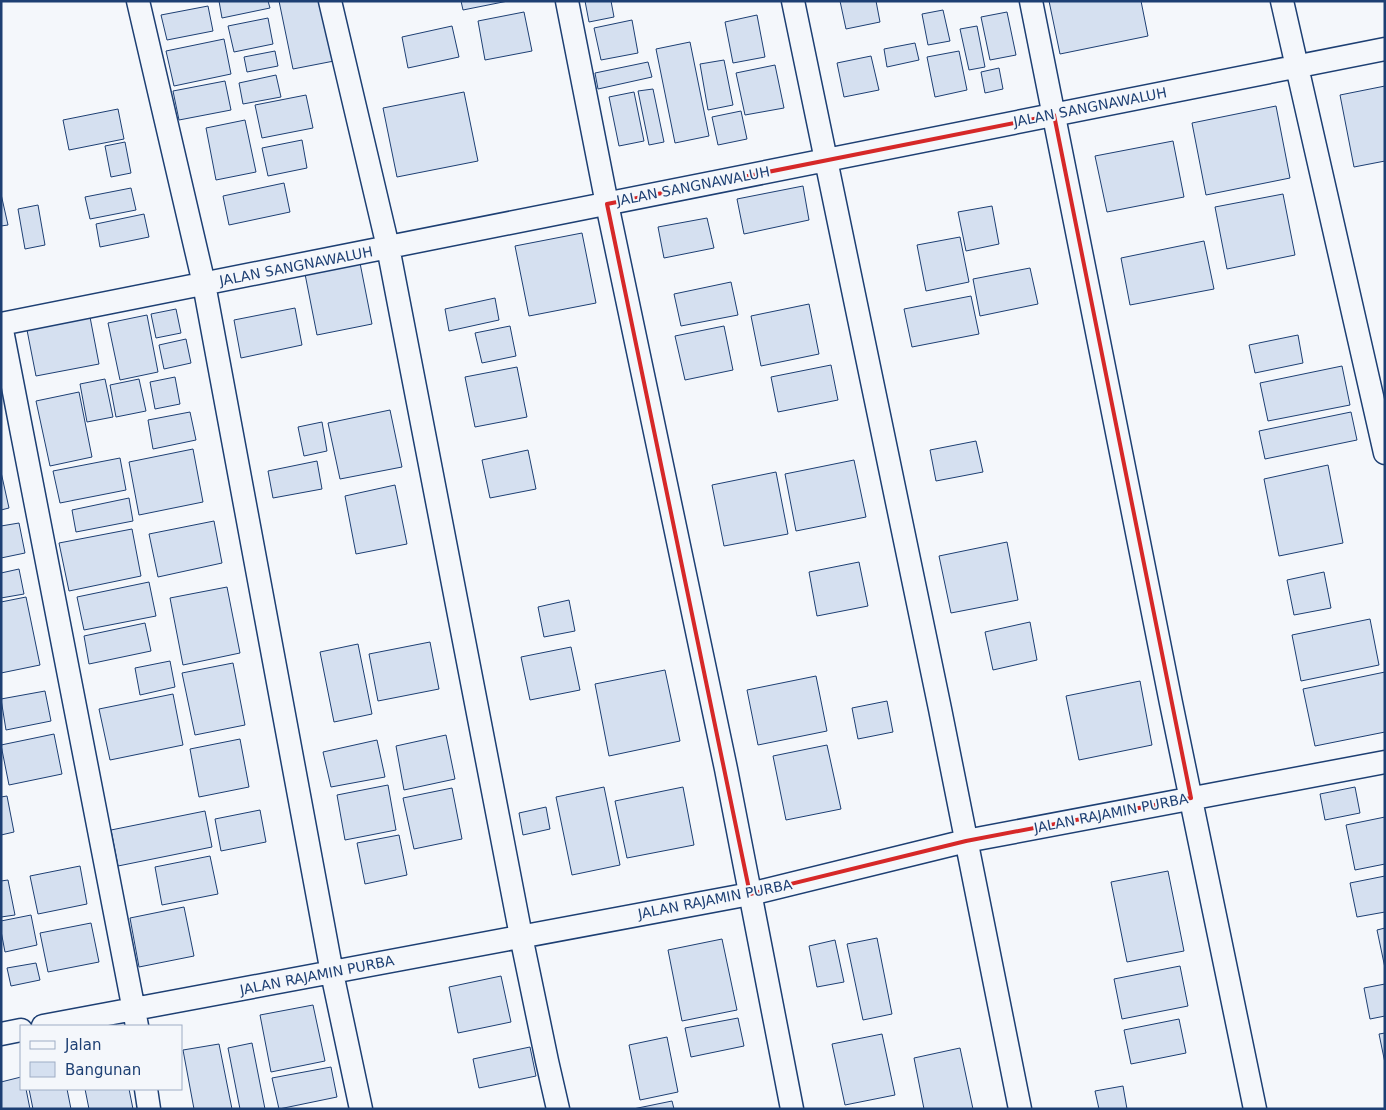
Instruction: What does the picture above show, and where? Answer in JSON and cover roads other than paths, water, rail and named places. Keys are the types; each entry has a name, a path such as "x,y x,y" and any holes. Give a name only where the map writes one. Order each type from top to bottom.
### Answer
{"street":[{"path":"138,1 204,284 332,973 361,1109"},
{"path":"330,1 388,247 521,936 546,1061 558,1109"},
{"path":"566,1 726,769 792,1109"},
{"path":"793,1 940,709 1020,1109"},
{"path":"1031,1 1255,1109"},
{"path":"1282,1 1385,453"},
{"name":"JALAN SANGNAWALUH","path":"1,324 1385,49"},
{"path":"1,324 136,1018"},
{"name":"JALAN RAJAMIN PURBA","path":"55,1025 136,1018 332,973 750,894 966,841 1385,762"},
{"path":"1,1034 20,1030"},
{"path":"146,1090 149,1109"}]}
